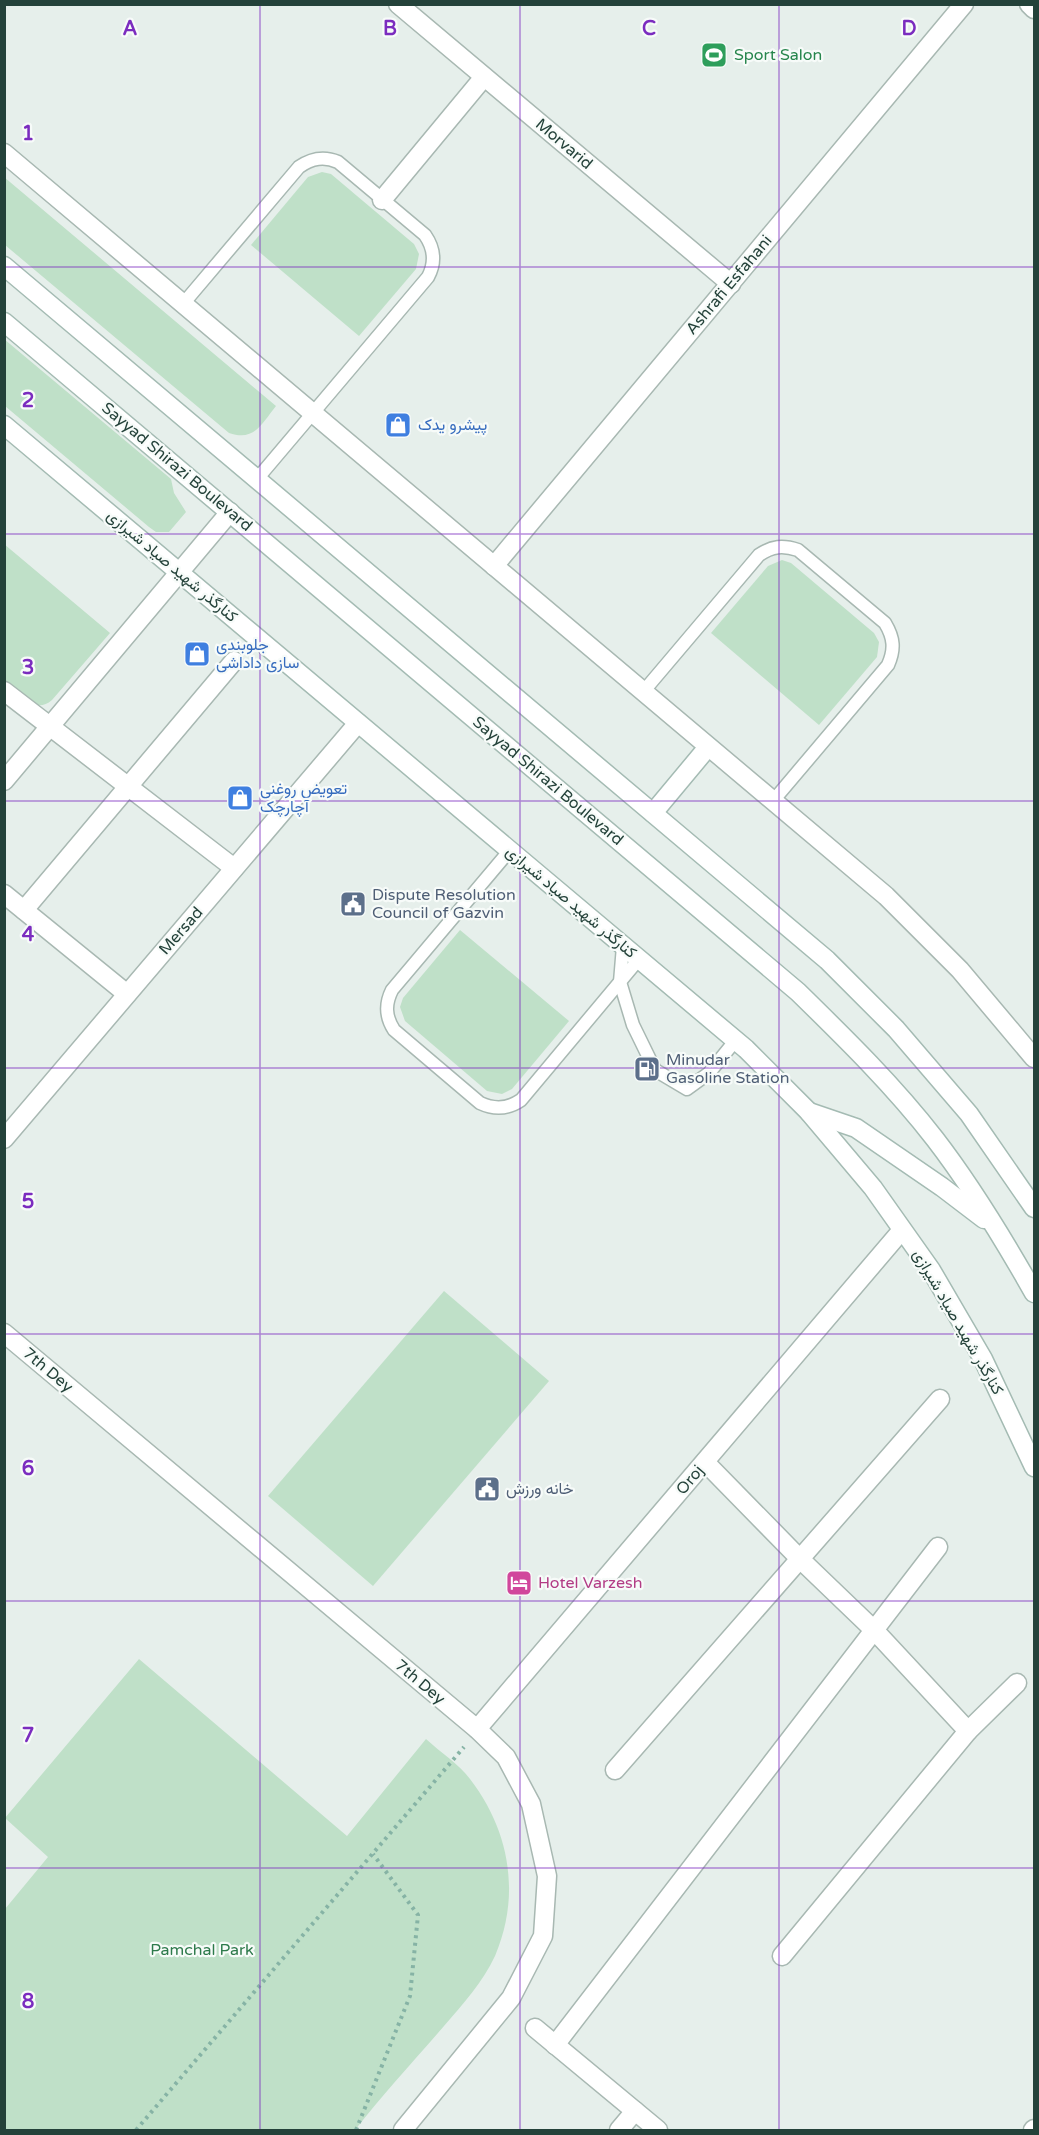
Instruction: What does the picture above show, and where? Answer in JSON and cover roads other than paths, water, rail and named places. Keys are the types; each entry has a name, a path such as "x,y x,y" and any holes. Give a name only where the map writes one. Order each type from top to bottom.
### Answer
{"street":[{"name":"Morvarid","path":"398,4 731,284"},
{"name":"Ashrafi Esfahani","path":"494,566 964,4"},
{"path":"1029,4 1035,9"},
{"path":"382,200 483,77"},
{"path":"4,153 886,896 960,970 1035,1058"},
{"path":"4,266 827,960 897,1029 969,1114 1035,1208"},
{"name":"Sayyad Shirazi Boulevard","path":"4,322 798,992 865,1058 935,1140 996,1228 1035,1293"},
{"name":"کنارگذر شهید صیاد شیرازی","path":"4,425 735,1041 808,1111 873,1188 931,1270 983,1359 1035,1467"},
{"path":"4,781 230,512"},
{"path":"24,910 234,662"},
{"path":"4,691 234,868"},
{"name":"Mersad","path":"4,1139 358,723"},
{"path":"653,813 708,747"},
{"path":"4,894 127,994"},
{"path":"808,1111 856,1128 942,1187 996,1228"},
{"name":"Oroj","path":"478,1730 903,1230"},
{"name":"7th Dey","path":"4,1333 478,1730 506,1757 531,1804 547,1876 543,1936 511,1998 403,2130"},
{"path":"615,1770 940,1399"},
{"path":"705,1462 800,1559 875,1631 968,1731"},
{"path":"555,2045 938,1547"},
{"path":"782,1956 968,1731 1017,1683"},
{"path":"535,2028 658,2130"},
{"path":"619,2130 635,2111"}],"lane":[{"path":"183,304 293,174 306,162 322,158 338,162 425,235 430,242 433,251 432,268 423,284 257,479"},
{"path":"643,692 759,555 774,547 782,546 798,550 885,623 893,639 894,648 888,665 773,801"},
{"path":"510,850 392,990 386,1006 389,1023 394,1030 480,1103 488,1107 506,1108 521,1100 639,960"},
{"path":"623,946 620,982 633,1025 655,1070 687,1089 709,1073 735,1041"}],"place":[{"name":"Sport Salon","path":"714,55"},
{"name":"پیشرو یدک","path":"398,425"},
{"name":"جلوبندی سازی داداشی","path":"197,654"},
{"name":"تعویض روغنی آچارچک","path":"240,798"},
{"name":"Dispute Resolution Council of Gazvin","path":"353,904"},
{"name":"Minudar Gasoline Station","path":"647,1069"},
{"name":"خانه ورزش","path":"487,1489"},
{"name":"Hotel Varzesh","path":"519,1583"}],"park label":[{"name":"Pamchal Park","path":"202,1950"}]}
